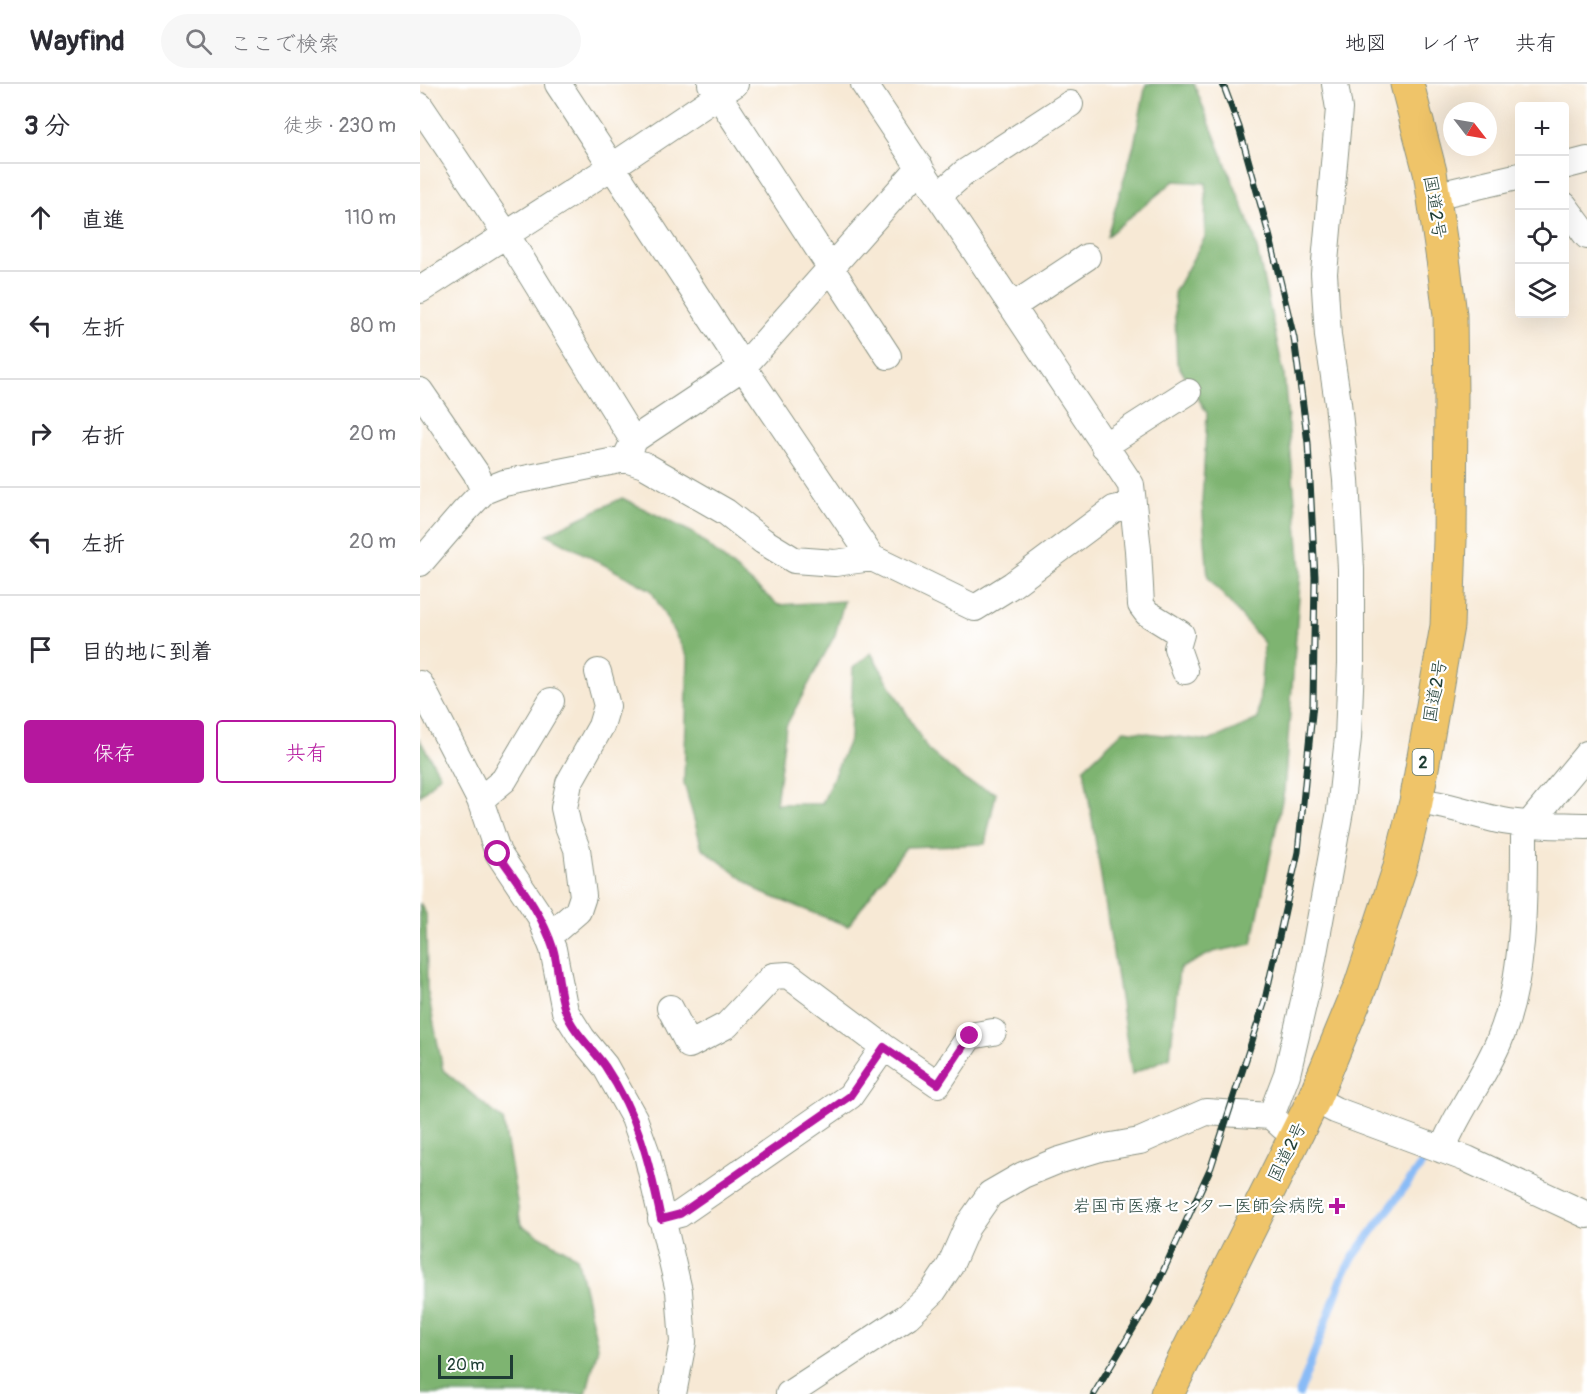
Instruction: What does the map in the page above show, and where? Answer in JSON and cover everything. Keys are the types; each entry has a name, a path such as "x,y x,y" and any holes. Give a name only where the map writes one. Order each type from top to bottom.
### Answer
{"highway":[{"name":"国道2号","path":"1167,1394 1283,1126 1314,1099 1361,985 1399,870 1416,802 1447,626 1450,540 1450,315 1430,172 1407,84"}],"street":[{"path":"558,84 743,367 872,558 975,608 1012,585 1114,509 1132,505"},
{"path":"864,84 1131,484 1141,605 1147,613 1181,634 1177,648 1185,672"},
{"path":"789,1394 908,1316 932,1293 950,1266 967,1227 990,1194 1023,1175 1100,1148 1140,1141 1206,1112 1283,1126 1287,1074 1310,975 1340,811 1348,738 1351,569 1346,480 1328,336 1324,273 1339,109 1335,84"},
{"path":"420,290 613,166 721,88 888,356"},
{"path":"939,195 964,173 1070,104"},
{"path":"420,106 506,234 628,432 630,449 644,465 726,512 794,560 834,563 872,558"},
{"path":"1569,165 1587,160"},
{"path":"420,562 484,491 504,483 630,449 743,367 920,167"},
{"path":"1434,196 1515,177"},
{"path":"1568,210 1587,236"},
{"path":"1013,306 1087,257"},
{"path":"420,391 476,473 484,491"},
{"path":"1104,446 1188,392"},
{"path":"549,936 578,911 583,896 577,849 564,807 569,783 601,726 607,706 598,672"},
{"path":"420,684 480,800 498,854 540,916 549,936 566,1011 582,1038 605,1066 634,1118 647,1154 679,1291 684,1342 673,1394"},
{"path":"480,800 504,780 551,701"},
{"path":"1442,1150 1500,1039 1516,984 1527,824 1587,754"},
{"path":"1416,802 1431,803 1503,821 1587,826"},
{"path":"670,1008 689,1045 727,1025 773,976 788,975 884,1047 938,1084 970,1036 993,1032"},
{"path":"661,1219 680,1214 850,1096 884,1047"},
{"path":"1314,1099 1335,1110 1478,1164 1587,1215"}],"green space":[{"path":"1146,84 1194,84 1254,235 1284,374 1301,570 1284,791 1252,944 1213,952 1179,969 1170,1057 1132,1074 1084,768 1124,730 1209,741 1258,719 1264,643 1208,577 1202,502 1207,413 1177,363 1174,293 1205,237 1206,183 1174,181 1107,236 1134,145"},
{"path":"622,498 693,533 778,605 844,601 835,635 786,726 776,804 822,804 850,738 853,668 871,653 928,750 966,781 996,793 985,844 906,847 848,926 762,893 702,848 684,783 688,658 651,590 547,534"},
{"path":"420,740 440,775 420,796"},
{"path":"420,903 426,914 427,989 443,1070 503,1120 521,1225 577,1257 598,1347 586,1394 420,1394"}],"waterway":[{"path":"1299,1394 1344,1273 1422,1164"}],"railway":[{"path":"1094,1394 1149,1302 1211,1167 1264,1004 1298,852 1313,704 1315,577 1308,443 1294,338 1270,238 1239,127 1223,84"}],"place":[{"name":"岩国市医療センター医師会病院","path":"1337,1206"}],"route":[{"path":"498,854 540,916 553,949 566,1011 582,1038 605,1066 634,1118 647,1154 661,1219 680,1214 850,1096 884,1047 938,1084 970,1036"}]}
